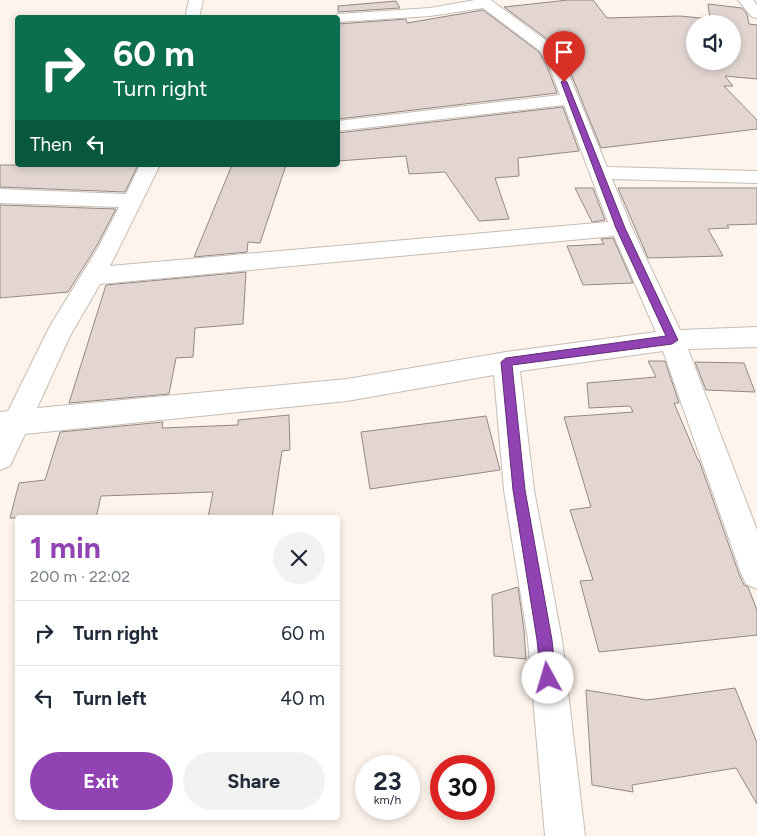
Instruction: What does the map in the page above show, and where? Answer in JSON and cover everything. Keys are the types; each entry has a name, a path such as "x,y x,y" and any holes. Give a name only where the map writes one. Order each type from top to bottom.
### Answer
{"street":[{"path":"193,15 196,0"},
{"path":"745,0 757,14"},
{"path":"340,18 430,12 483,2 546,48 557,65 621,228 672,340 757,573"},
{"path":"340,126 571,98"},
{"path":"0,457 7,423 109,249 149,167"},
{"path":"600,173 757,177"},
{"path":"0,196 133,201"},
{"path":"93,276 621,228"},
{"path":"7,423 347,390 506,362 672,340 757,337"},
{"path":"506,362 519,490 545,640 564,836"}],"building":[{"path":"568,0 593,0 607,18 686,17 686,70 741,70 741,15 709,15 708,4 742,8 747,14 749,24 757,25 757,79 725,76 733,86 724,86 757,120 757,129 601,148 567,64 554,44 504,7"},
{"path":"396,1 400,8 338,12 338,6"},
{"path":"483,10 539,52 547,66 557,93 340,119 340,24 406,19 407,23"},
{"path":"563,107 579,151 518,158 519,176 495,178 509,219 479,221 445,172 409,174 406,156 340,161 340,133"},
{"path":"0,165 15,165 15,167 137,167 125,192 0,187"},
{"path":"231,167 285,167 260,243 248,242 247,252 194,257"},
{"path":"575,188 593,188 605,220 592,222"},
{"path":"618,188 757,188 757,224 727,225 729,228 708,229 723,256 648,258"},
{"path":"0,205 116,209 96,247 68,292 0,298"},
{"path":"613,238 633,283 583,285 567,246 604,244 601,239"},
{"path":"246,272 243,324 195,328 193,357 176,358 169,394 69,403 106,285"},
{"path":"648,361 665,361 679,403 674,403 699,460 739,574 744,585 748,587 757,610 757,635 599,652 580,581 593,580 570,510 591,507 564,417 633,412 630,406 589,408 587,383 656,377"},
{"path":"695,362 744,363 755,392 706,390"},
{"path":"289,415 290,450 282,451 272,515 209,515 213,492 101,496 97,515 15,515 15,518 10,518 19,483 45,480 60,432 163,422 162,428 238,425 238,420"},
{"path":"486,416 500,470 370,489 361,432"},
{"path":"518,587 526,659 494,656 492,595"},
{"path":"735,688 757,743 757,804 736,768 632,785 633,792 592,785 586,690 647,700"}],"route":[{"path":"548,678 545,640 519,490 506,362 672,340 621,228 564,82"}]}
